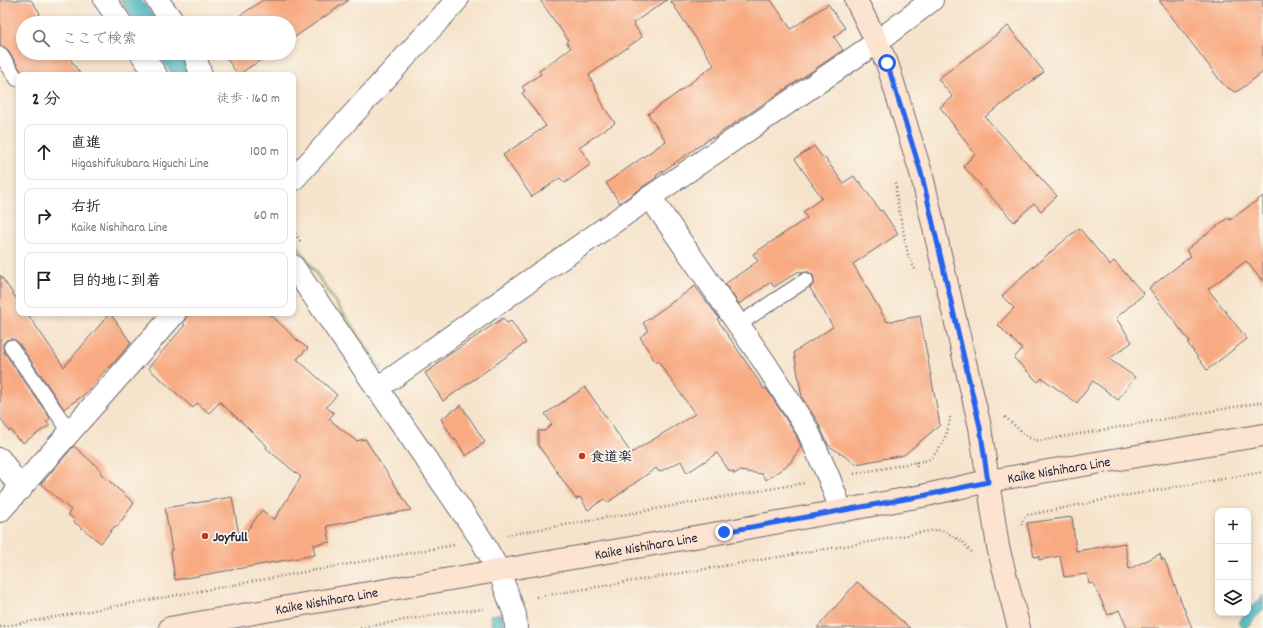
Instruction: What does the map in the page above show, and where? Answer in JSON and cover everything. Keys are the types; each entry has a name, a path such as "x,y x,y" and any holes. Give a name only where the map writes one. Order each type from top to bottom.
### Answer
{"main road":[{"path":"856,0 887,63 922,176 980,427 998,547 1019,628"},
{"name":"Kaike Nishihara Line","path":"170,628 922,496 988,482 1263,435"}],"street":[{"path":"105,0 116,16"},
{"path":"157,0 169,16"},
{"path":"296,177 457,0"},
{"path":"376,388 394,377 650,197 877,42 932,0"},
{"path":"146,60 154,72"},
{"path":"196,60 200,72"},
{"path":"650,197 739,324 807,429 829,478 841,510"},
{"path":"296,270 481,540 499,571 515,615 516,628"},
{"path":"0,511 172,316"},
{"path":"0,459 20,489"}],"lane":[{"path":"0,54 16,78"},
{"path":"739,324 806,280"},
{"path":"11,347 70,432"}],"path":[{"path":"896,179 896,194 908,255 918,274"},
{"path":"1003,415 1030,438 1039,441 1263,402"},
{"path":"500,537 928,460 934,456 944,439 950,419 949,414"},
{"path":"1008,425 1013,425"},
{"path":"947,430 952,430"},
{"path":"1037,440 1038,445"},
{"path":"916,462 917,468"},
{"path":"1021,532 1024,518 1028,515 1263,472"},
{"path":"1049,505 1050,510"},
{"path":"926,525 928,531"},
{"path":"535,598 928,531 942,530 962,542 971,551 971,553"},
{"path":"0,627 454,546"},
{"path":"360,628 449,612 485,609"}],"green space":[{"path":"296,242 383,369 382,370 379,368 296,245"}],"water":[{"path":"120,0 141,0 154,16 131,16"},
{"path":"162,60 186,60 190,72 171,72"},
{"path":"1263,595 1263,610 1246,628 1243,628 1238,622 1243,616 1251,616 1251,608"},
{"path":"502,613 505,628 492,628 490,615"}],"building":[{"path":"0,0 31,0 40,13 40,16 16,16 16,60 71,60 79,72 22,72 7,49 0,46"},
{"path":"263,0 349,0 296,36 296,16 239,16"},
{"path":"540,0 667,0 633,23 642,37 589,75 605,109 615,123 579,147 591,164 565,183 560,178 532,197 503,155 546,126 522,93 525,91 522,87 541,74 539,71 571,48 566,42 568,40"},
{"path":"670,0 771,0 791,29 828,4 845,28 834,37 843,50 713,138 712,137 620,203 606,183 666,141 648,114 714,65"},
{"path":"1159,0 1263,0 1263,72 1235,92 1228,88 1222,83"},
{"path":"1008,26 1044,72 985,117 1057,196 1041,211 1034,203 1014,222 963,166 975,154 940,107 953,97 938,79"},
{"path":"228,60 260,60 242,72 236,72"},
{"path":"814,146 823,158 825,158 843,183 854,176 858,182 860,182 880,211 882,210 898,234 853,264 887,322 920,316 940,425 904,455 856,464 828,445 818,422 802,398 794,352 833,327 810,288 814,283 813,275 809,272 801,273 799,271 774,287 771,282 739,304 725,284 758,261 753,254 807,218 803,212 822,198 795,159"},
{"path":"1263,196 1263,282 1246,261 1208,289 1247,339 1207,370 1188,344 1190,342 1149,288 1191,256 1186,250 1229,217 1230,220"},
{"path":"1079,228 1110,265 1114,261 1144,294 1116,318 1132,342 1109,359 1135,377 1118,400 1093,381 1077,403 1042,378 1038,382 1014,358 1022,349 998,325 1014,308 1002,296 1021,277"},
{"path":"0,275 16,298 16,316 29,316 64,367 107,316 112,316 131,343 85,394 64,409 18,342 11,339 6,340 3,344 4,352 50,418 46,422 50,425 23,443 20,439 18,440 11,430 9,431 0,418"},
{"path":"695,286 719,318 717,319 764,389 766,388 796,435 801,447 789,464 766,480 762,474 739,471 734,474 733,471 730,472 717,453 687,473 681,461 659,472 656,468 607,503 604,499 588,510 580,497 576,499 538,445 538,431 545,431 552,424 545,414 585,387 631,453 695,414 658,361 656,363 640,337 648,331 643,323"},
{"path":"187,316 272,316 299,342 308,348 297,359 337,395 326,407 334,413 329,419 356,441 365,439 411,510 327,526 330,542 313,545 315,555 175,580 165,508 232,497 240,540 262,510 274,520 301,477 266,448 267,446 220,402 209,413 197,403 193,408 148,368 185,325 183,323"},
{"path":"503,318 507,323 511,321 526,343 443,401 425,373 438,364 437,363"},
{"path":"461,405 485,442 466,456 441,419"},
{"path":"74,446 102,471 100,473 134,503 117,527 115,526 101,543 74,522 75,520 68,514 71,510 41,484"},
{"path":"1072,517 1076,551 1125,543 1129,569 1160,554 1162,560 1164,559 1192,628 1127,628 1119,610 1108,615 1093,583 1089,584 1087,574 1064,577 1060,556 1039,560 1039,556 1034,557 1027,523"},
{"path":"857,582 910,628 817,628"}],"place":[{"name":"食道楽","path":"582,456"},
{"name":"Joyfull","path":"205,536"}],"route":[{"path":"724,532 922,496 988,482 980,427 922,176 887,63"}]}
